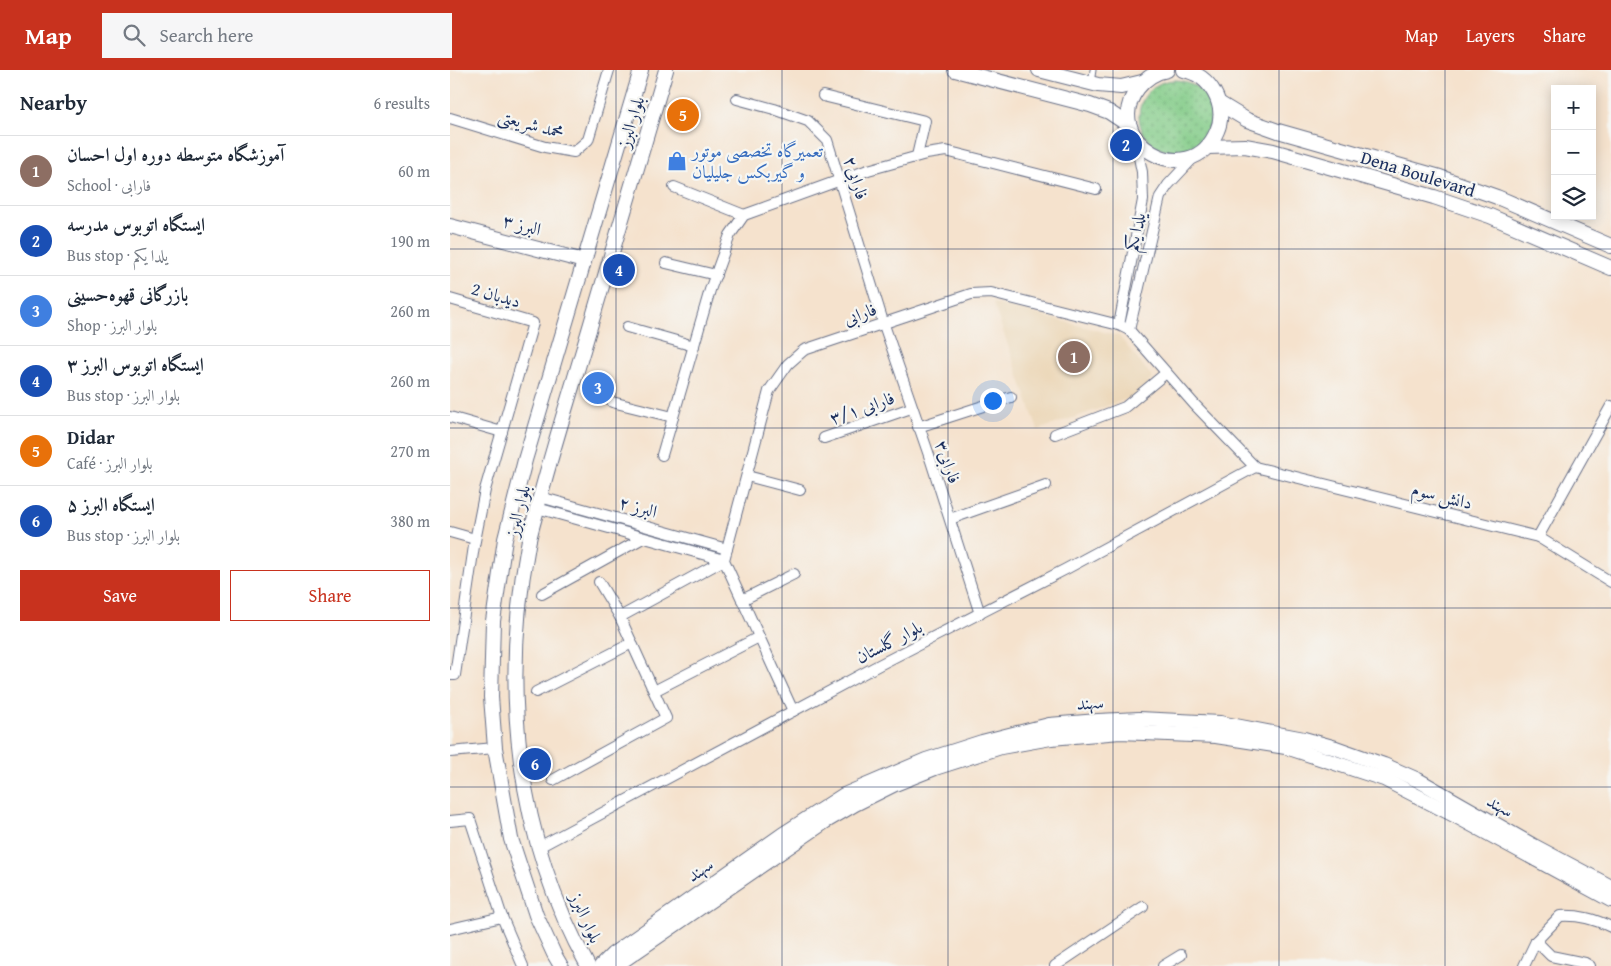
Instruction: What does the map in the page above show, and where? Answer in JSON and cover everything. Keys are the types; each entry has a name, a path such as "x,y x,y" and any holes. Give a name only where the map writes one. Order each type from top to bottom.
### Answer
{"main road":[{"name":"بلوار البرز","path":"561,966 536,915 511,839 495,748 491,697 493,621 505,539 525,460 641,70"},
{"name":"بلوار البرز","path":"588,966 559,906 534,833 521,765 515,696 517,623 528,544 539,503 666,70"},
{"path":"955,70 1090,105 1109,112 1133,132"},
{"path":"1039,70 1092,77 1120,86 1142,82"},
{"path":"1133,132 1129,114 1130,103 1135,92 1142,82 1164,70"},
{"path":"1182,70 1207,76 1219,103 1219,127 1214,138 1202,151"},
{"name":"Dena Boulevard","path":"1219,103 1247,120 1278,131 1440,177 1497,197 1611,246"},
{"name":"Dena Boulevard","path":"1133,132 1144,148 1156,156 1169,160 1184,159 1202,151 1245,146 1273,151 1434,197 1490,216 1611,268"},
{"name":"البرز ۳","path":"450,226 584,261"},
{"name":"سهند","path":"601,966 613,954 774,840 844,796 926,760 982,742 1049,724 1139,719 1220,723 1304,739 1384,765 1418,780 1532,845 1611,886"},
{"name":"سهند","path":"615,966 826,821 854,804 895,784 935,768 1001,747 1051,738 1120,732 1216,736 1286,747 1350,767 1384,779 1611,900"}],"street":[{"name":"محمد شریعتی","path":"450,118 545,147 574,152 588,140 609,70"},
{"path":"823,96 925,121 917,156"},
{"name":"فارابی۲","path":"737,99 808,121 827,140 883,322"},
{"name":"یلدا یکم","path":"1124,327 1143,200 1142,172 1133,132"},
{"path":"662,454 716,275 730,235 744,215 868,170 917,156 946,151 1096,189"},
{"name":"یلدا یکم","path":"1124,327 1160,197 1168,185 1202,151"},
{"path":"674,187 744,215"},
{"path":"666,263 716,275"},
{"name":"فارابی","path":"724,560 769,391 788,364 804,350 971,294 991,293 1124,327"},
{"name":"دیدبان 2","path":"450,299 533,323 502,432"},
{"name":"فارابی۳","path":"883,322 980,614"},
{"path":"627,327 694,346"},
{"path":"1124,327 1255,467"},
{"path":"1056,434 1125,407 1166,372"},
{"path":"918,427 1011,397"},
{"path":"612,402 673,417"},
{"path":"1538,537 1611,406"},
{"name":"فارابی ۳/۱","path":"824,438 911,408"},
{"path":"450,417 502,432 485,490 452,675"},
{"name":"دانش سوم","path":"1255,467 1538,537 1611,582"},
{"name":"بلوار گلستان","path":"539,847 1255,467"},
{"path":"747,476 800,490"},
{"path":"950,519 1046,485"},
{"name":"البرز ۲","path":"539,503 643,538 724,560"},
{"name":"البرز ۲","path":"539,503 727,549"},
{"path":"450,532 475,539"},
{"path":"542,594 643,538"},
{"path":"620,617 724,560 793,711"},
{"path":"742,600 794,574"},
{"path":"553,780 666,718 620,617 599,582"},
{"path":"654,691 759,637"},
{"path":"536,692 632,643"},
{"path":"450,752 495,748"},
{"path":"450,821 470,819 502,917 523,966"},
{"path":"1055,966 1143,907"},
{"path":"1524,966 1536,941 1560,916 1583,916 1611,927"},
{"path":"450,929 502,917"},
{"path":"1536,941 1551,956 1585,963 1590,966"},
{"path":"1163,966 1181,955"}],"shaded area":[{"path":"993,303 1119,336 1153,378 1133,397 1038,430"}],"green space":[{"path":"1175,80 1195,86 1205,96 1211,116 1205,136 1195,146 1175,152 1155,146 1145,136 1139,116 1145,96 1155,86"}],"place":[{"name":"Didar","path":"683,115"},
{"name":"ایستگاه اتوبوس مدرسه","path":"1126,145"},
{"name":"تعمیرگاه تخصصی موتور و گیربکس جلیلیان","path":"677,161"},
{"name":"ایستگاه اتوبوس البرز ۳","path":"619,270"},
{"name":"آموزشگاه متوسطه دوره اول احسان","path":"1074,357"},
{"name":"بازرگانی قهوه‌حسینی","path":"598,388"},
{"name":"ایستگاه البرز ۵","path":"535,764"}]}
